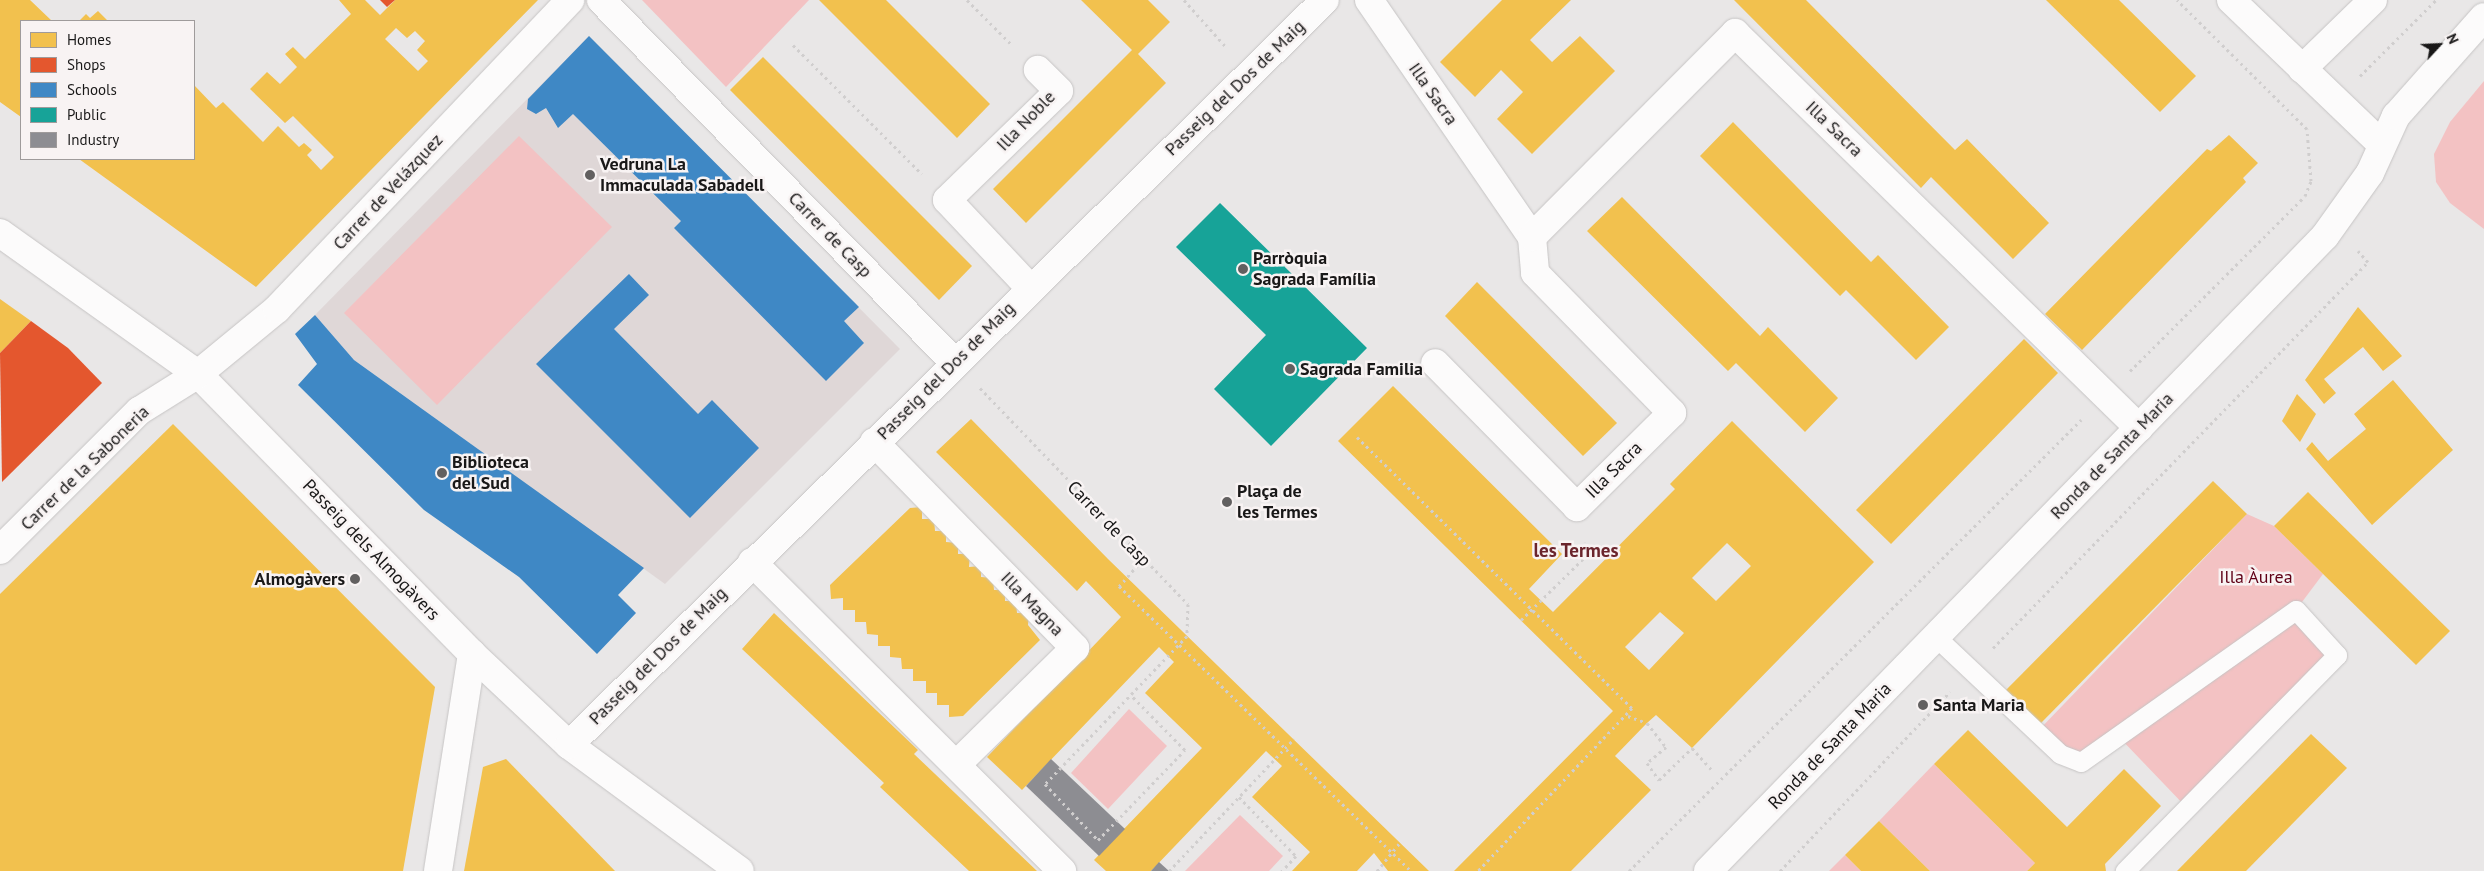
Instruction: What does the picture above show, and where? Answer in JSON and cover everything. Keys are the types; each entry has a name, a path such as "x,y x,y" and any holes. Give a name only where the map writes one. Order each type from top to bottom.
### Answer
{"street":[{"name":"Carrer de Velázquez","path":"198,374 277,309 570,0"},
{"name":"Carrer de Casp","path":"601,0 954,362"},
{"name":"Passeig del Dos de Maig","path":"569,745 954,362 1325,0"},
{"name":"Illa Sacra","path":"1369,0 1532,237 1535,273 1672,413 1577,507 1435,363"},
{"path":"2231,0 2382,144"},
{"path":"2302,69 2373,0"},
{"name":"Ronda de Santa Maria","path":"1708,871 2325,236 2370,173 2382,144 2415,90 2484,17"},
{"name":"Illa Sacra","path":"1532,237 1735,33 2139,428"},
{"name":"Illa Noble","path":"947,200 1060,92 1038,70"},
{"path":"947,200 1030,288"},
{"name":"Passeig dels Almogàvers","path":"0,233 153,338 198,374 472,654 569,745 740,871"},
{"name":"Carrer de la Saboneria","path":"0,550 139,411 198,374"},
{"name":"Illa Magna","path":"874,442 1075,648 957,764"},
{"path":"752,562 957,764 1062,871"},
{"path":"438,871 472,654"}],"lane":[{"path":"1936,638 2060,754 2080,762 2296,610 2337,654 2125,871"}],"path":[{"name":"Illa Noble","path":"967,0 1038,70"},
{"path":"1184,0 1250,73"},
{"path":"1629,871 2305,196 2312,162 2307,129 2177,0"},
{"path":"2395,41 2436,0"},
{"path":"793,45 947,200"},
{"path":"1780,871 1971,670 2368,262"},
{"name":"Carrer de Casp","path":"990,399 1142,560 1188,604 1187,636 1178,645"},
{"path":"1357,437 1632,708 1628,716 1478,871"},
{"path":"1521,620 1587,555 1577,507"},
{"path":"1142,560 1119,586 1411,871"},
{"path":"1131,695 1185,750 1098,840 1045,784 1178,645"},
{"path":"1628,716 1647,723 1666,747 1646,763 1659,780 1692,748 1713,771"},
{"path":"1169,871 1294,739"},
{"path":"1239,797 1296,856 1282,871"},
{"path":"1377,871 1400,844"}],"shaded area":[{"name":"Vedruna La Immaculada Sabadell","path":"589,36 900,349 665,584 354,360 315,315"}],"green space":[{"path":"642,0 809,0 726,87"},
{"path":"2484,81 2484,229 2450,203 2436,182 2434,154 2450,122"},
{"path":"519,136 612,227 437,405 344,313"},
{"name":"Illa Àurea","path":"2247,514 2274,526 2323,574 2296,610 2337,655 2187,808 2118,736 2081,762 2037,732"},
{"path":"1129,709 1167,746 1108,809 1071,773"},
{"path":"1934,764 2035,863 2027,871 1930,871 1879,821"},
{"path":"1240,815 1283,856 1269,871 1185,871"},
{"path":"1845,855 1861,871 1829,871"}],"building: Homes":[{"path":"0,0 30,0 51,20 20,20 20,116 0,102"},
{"path":"339,0 365,0 380,15 395,0 538,0 256,287 80,160 195,160 195,86 216,108 223,102 263,142 278,126 299,147 304,143 312,150 307,155 321,170 334,157 293,116 285,123 250,89 267,72 280,84 297,67 285,54 293,47 305,59 351,14","holes":["396,28 407,38 415,31 425,41 417,50 428,61 418,71 385,39"]},
{"path":"819,0 886,0 990,104 957,138"},
{"path":"1081,0 1148,0 1170,22 1138,54 1166,83 1026,223 993,189 1132,50"},
{"path":"1502,0 1571,0 1530,40 1552,62 1580,36 1615,71 1532,154 1497,119 1523,92 1501,70 1475,97 1440,62"},
{"path":"1734,0 1806,0 1955,150 1967,139 2049,223 2013,259 1931,177 1921,188"},
{"path":"2046,0 2119,0 2196,76 2160,112"},
{"path":"98,11 107,20 80,20 86,14 90,18"},
{"path":"763,57 972,266 939,300 730,90"},
{"path":"1733,122 1871,262 1878,255 1949,327 1916,360 1846,290 1840,296 1700,156"},
{"path":"2229,135 2258,163 2243,178 2246,182 2082,350 2045,314 2207,149 2211,151"},
{"path":"1622,197 1760,336 1768,327 1838,398 1805,432 1736,363 1728,371 1587,231"},
{"path":"1477,282 1617,423 1583,456 1445,316"},
{"path":"0,299 31,321 0,353"},
{"path":"2358,307 2402,356 2383,371 2363,347 2324,379 2336,393 2324,404 2305,380"},
{"path":"2024,339 2058,373 1891,544 1856,510"},
{"path":"2393,380 2453,450 2372,525 2306,449 2312,442 2328,461 2366,429 2354,414"},
{"path":"1393,386 1562,554 1529,589 1553,612 1675,489 1670,484 1732,421 1874,562 1692,748 1656,715 1647,723 1615,756 1651,790 1571,871 1454,871 1613,711 1338,441","holes":["1727,543 1751,566 1716,601 1692,578","1660,612 1684,633 1649,670 1625,647"]},
{"path":"2297,394 2316,414 2300,442 2282,421"},
{"path":"971,419 1108,559 1429,871 1388,871 1374,853 1357,871 1292,871 1310,852 1252,797 1282,766 1266,751 1151,871 1106,871 1094,860 1202,748 1145,693 1174,662 1159,647 1022,790 987,757 1121,617 1086,581 1077,591 936,452"},
{"path":"173,424 435,687 403,871 0,871 0,594"},
{"path":"2213,481 2247,514 2040,724 2005,691"},
{"path":"2308,492 2450,631 2416,665 2274,526"},
{"path":"922,507 922,519 934,519 935,531 946,531 946,542 958,543 958,554 970,554 969,567 981,566 981,577 993,578 994,590 1005,590 1005,601 1016,601 1017,613 1029,613 1028,625 1040,640 963,716 949,717 949,705 937,705 937,693 926,693 926,681 913,681 913,669 902,669 901,658 890,657 890,646 878,646 878,635 867,634 866,622 855,622 855,610 843,610 843,598 831,599 830,585 910,508"},
{"path":"774,613 918,750 914,754 1037,871 969,871 880,787 884,783 742,649"},
{"path":"1968,730 2067,827 2124,769 2161,806 2105,864 2106,871 2027,871 2035,863 1934,764"},
{"path":"2311,734 2347,768 2246,871 2177,871"},
{"path":"506,759 615,871 464,871 483,767"},
{"path":"1879,821 1930,871 1861,871 1845,855"}],"building: Shops":[{"path":"380,0 395,0 387,7"},
{"path":"31,321 68,348 102,383 2,482 0,353"}],"building: Schools":[{"path":"589,36 859,307 844,321 864,343 826,381 674,228 681,221 573,114 558,128 546,108 536,114 527,109 528,99"},
{"path":"629,274 649,295 614,329 698,414 712,400 759,448 690,518 536,364"},
{"name":"Biblioteca del Sud","path":"315,315 354,360 644,568 618,595 636,613 597,654 519,577 424,510 298,385 317,364 295,334"}],"building: Public":[{"path":"1220,203 1367,348 1271,446 1214,389 1266,335 1176,247"}],"building: Industry":[{"path":"1051,759 1125,829 1099,856 1026,786"},
{"path":"1159,862 1169,871 1151,871"}],"place":[{"name":"Vedruna La Immaculada Sabadell","path":"590,175"},
{"name":"Parròquia Sagrada Família","path":"1243,269"},
{"name":"Sagrada Familia","path":"1290,369"},
{"name":"Biblioteca del Sud","path":"442,473"},
{"name":"Plaça de les Termes","path":"1227,502"},
{"name":"Almogàvers","path":"355,579"},
{"name":"Santa Maria","path":"1923,705"}],"district":[{"name":"les Termes","path":"1576,551"}]}
